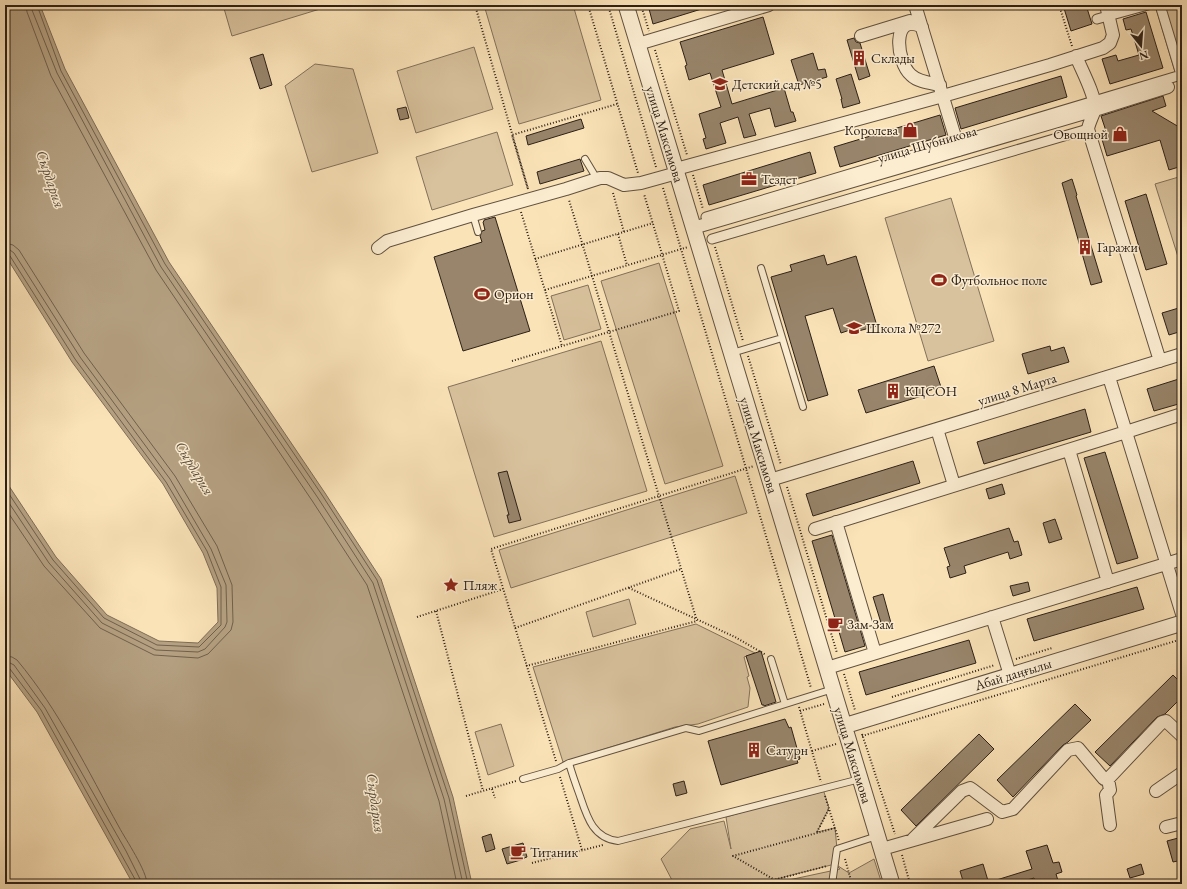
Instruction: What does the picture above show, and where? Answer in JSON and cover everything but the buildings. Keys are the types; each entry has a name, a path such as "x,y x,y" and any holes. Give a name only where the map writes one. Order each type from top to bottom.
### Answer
{"street":[{"name":"улица Максимова","path":"626,5 645,42 681,169 693,228 738,351 765,463 777,478 834,666 833,689 853,731 860,779 892,884"},
{"path":"645,42 769,5"},
{"path":"1097,19 1107,10 1148,5"},
{"path":"1094,105 1181,77 1160,5"},
{"path":"378,248 387,241 518,202 603,179 624,185 641,183 660,178 681,169 941,90 1102,48 1110,43 1113,35 1107,10"},
{"path":"919,16 917,25 910,24 904,27 900,32 898,45 907,71 919,80 941,90"},
{"path":"861,36 914,20 919,16"},
{"path":"706,218 958,146 919,16"},
{"path":"1076,56 1094,105 1088,129 1160,361"},
{"name":"улица Шубникова","path":"693,228 1094,105 1168,87"},
{"path":"712,239 1088,129"},
{"name":"улица 8 Марта","path":"777,478 1182,354"},
{"path":"1109,377 1182,614"},
{"path":"815,528 1182,414"},
{"path":"937,429 954,485"},
{"path":"1069,450 1108,582"},
{"path":"836,522 875,653"},
{"path":"834,666 1182,559"},
{"path":"992,617 1010,675"},
{"name":"Абай даңғылы","path":"853,731 1010,675 1182,623"},
{"path":"1108,779 1162,722 1166,721 1169,723 1182,736"},
{"path":"912,839 962,791 970,788 1002,812 1013,810 1068,750 1073,748 1078,748 1104,779 1108,779"},
{"path":"1156,791 1182,773"},
{"path":"1108,779 1110,790 1106,795 1110,825"},
{"path":"880,842 899,845 912,839 987,819"},
{"path":"1166,827 1182,823"}],"lane":[{"path":"585,159 603,179"},
{"path":"473,215 478,232"},
{"path":"761,268 803,407"},
{"path":"738,351 782,338"},
{"path":"771,659 785,704"},
{"path":"523,779 558,769 569,763 686,728 699,730 833,689"},
{"path":"569,763 589,823 600,835 611,840 618,841 860,779"},
{"path":"832,884 837,849 880,842"}],"path":[{"path":"475,5 531,199"},
{"path":"512,361 679,311 588,5"},
{"path":"608,5 813,695"},
{"path":"641,5 645,42 681,169 706,218"},
{"path":"1059,5 1076,56"},
{"path":"531,199 512,135 617,104"},
{"path":"603,179 624,232"},
{"path":"566,189 697,621"},
{"path":"518,202 562,346"},
{"path":"536,259 653,224"},
{"path":"618,234 627,266"},
{"path":"712,239 738,351 853,731 899,845 910,884"},
{"path":"545,290 698,244"},
{"path":"582,850 491,548 765,463"},
{"path":"515,628 681,569"},
{"path":"629,588 697,621 735,637 764,653 771,659"},
{"path":"417,617 503,589"},
{"path":"436,611 483,791"},
{"path":"526,666 697,621"},
{"path":"812,751 853,731 1182,639"},
{"path":"466,796 523,779"},
{"path":"492,789 495,798"},
{"path":"817,833 829,808"},
{"path":"775,880 733,856 835,828"},
{"path":"532,863 618,841"},
{"path":"758,884 845,861"}],"shaded area":[{"path":"223,5 333,5 232,36"},
{"path":"484,5 573,5 601,100 519,124"},
{"path":"1155,5 1182,5 1182,95"},
{"path":"474,47 493,109 416,133 397,71"},
{"path":"315,64 353,69 378,153 312,172 285,86"},
{"path":"497,132 513,185 432,210 416,157"},
{"path":"1182,176 1182,262 1180,263 1155,184"},
{"name":"Футбольное поле","path":"951,198 994,341 928,361 885,218"},
{"path":"659,263 723,466 665,484 601,281"},
{"path":"588,285 601,329 564,340 551,296"},
{"path":"601,341 647,491 494,537 448,387"},
{"path":"735,476 747,513 511,588 499,550"},
{"path":"629,599 636,624 593,637 586,612"},
{"path":"696,624 755,653 744,657 749,676 747,677 750,688 748,707 698,724 675,727 563,762 533,667"},
{"path":"501,724 514,766 488,775 475,732"},
{"path":"823,789 829,808 817,832 835,828 837,849 835,864 757,884 674,884 661,859 690,829 724,821 731,849 726,817"},
{"path":"874,859 882,884 770,884 840,869 835,864 849,873"}],"water":[{"name":"Сырдария","path":"5,5 40,5 65,69 169,262 325,493 381,579 453,797 472,884 133,884 37,712 5,669 5,480 56,557 107,615 159,641 198,643 218,622 217,588 203,553 163,484 72,362 5,255"}],"place":[{"name":"Склады","path":"859,58"},
{"name":"Детский сад №5","path":"720,84"},
{"name":"Королева","path":"910,130"},
{"name":"Овощной","path":"1120,134"},
{"name":"Тездет","path":"749,179"},
{"name":"Гаражи","path":"1085,247"},
{"name":"Футбольное поле","path":"939,280"},
{"name":"Орион","path":"482,294"},
{"name":"Школа №272","path":"854,328"},
{"name":"КЦСОН","path":"893,391"},
{"name":"Пляж","path":"451,585"},
{"name":"Зам-Зам","path":"835,624"},
{"name":"Сатурн","path":"754,750"},
{"name":"Титаник","path":"518,852"}]}
